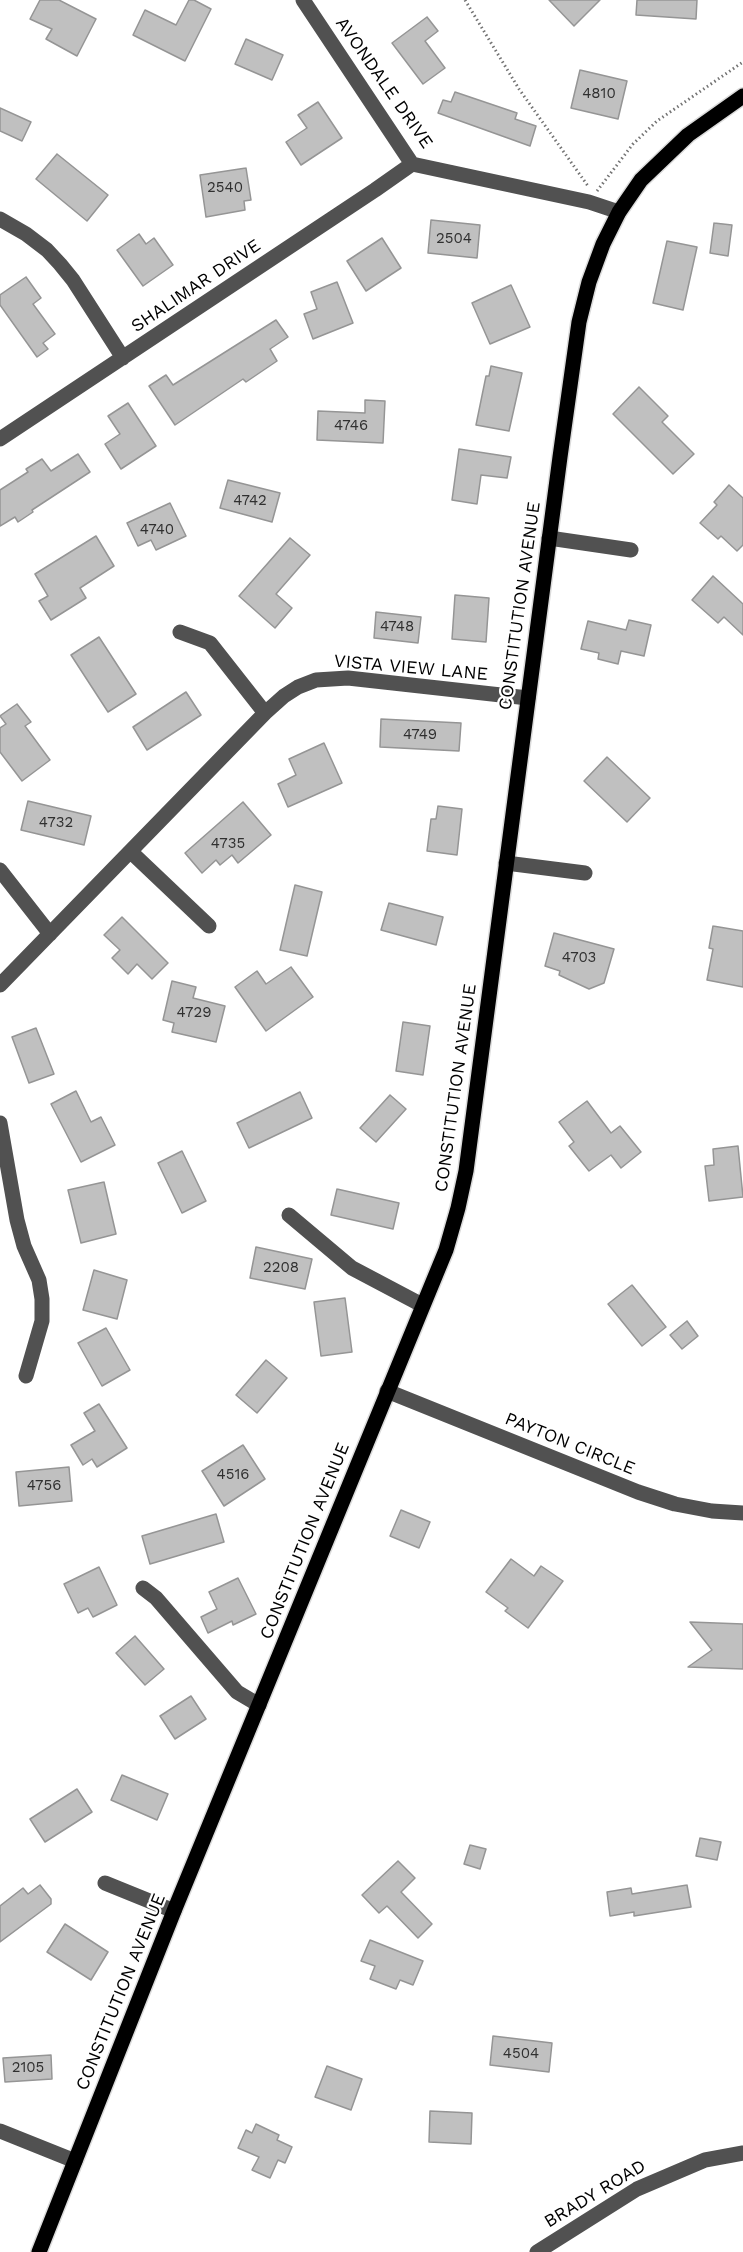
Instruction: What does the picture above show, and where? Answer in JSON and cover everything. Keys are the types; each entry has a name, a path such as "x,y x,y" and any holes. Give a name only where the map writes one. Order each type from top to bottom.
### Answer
{"main road":[{"name":"CONSTITUTION AVENUE","path":"39,2252 174,1911 446,1251 466,1171 549,538 579,322 589,282 599,254 619,212 641,180 664,156 706,121 743,96"}],"street":[{"name":"AVONDALE DRIVE","path":"303,0 412,164 589,202 619,212"},
{"name":"SHALIMAR DRIVE","path":"0,439 412,164"},
{"path":"0,219 26,234 60,264 73,280 123,358"},
{"path":"549,538 631,550"},
{"path":"180,632 210,643 266,713"},
{"name":"VISTA VIEW LANE","path":"0,985 266,713 284,696 298,687 316,680 336,678 528,698"},
{"path":"131,852 209,926"},
{"path":"506,863 585,873"},
{"path":"0,870 50,934"},
{"path":"0,1123 17,1220 24,1246 39,1280 42,1299 42,1321 26,1376"},
{"path":"289,1215 352,1268 422,1305"},
{"name":"PAYTON CIRCLE","path":"387,1391 638,1492 684,1506 743,1513"},
{"path":"144,1588 156,1598 237,1692 259,1705"},
{"path":"105,1883 174,1911"},
{"path":"0,2131 75,2161"},
{"name":"BRADY ROAD","path":"537,2252 637,2189 705,2160 743,2153"}],"path":[{"path":"465,0 519,88 594,195 633,144 657,121 743,62"}],"building":[{"path":"40,0 59,0 96,19 77,56 46,39 52,29 30,19"},
{"path":"189,0 194,0 211,9 185,61 133,35 145,10 176,25"},
{"path":"549,0 600,0 574,26"},
{"path":"637,0 697,0 696,19 636,15"},
{"path":"427,17 438,31 425,41 445,68 423,84 392,43"},
{"path":"246,39 283,55 272,80 235,64"},
{"path":"580,70 627,81 618,119 571,108"},
{"path":"455,92 517,113 515,119 536,126 530,146 438,113 443,100 451,102"},
{"path":"318,102 342,138 301,165 286,142 307,128 298,115"},
{"path":"0,108 31,122 22,141 0,131"},
{"path":"57,154 108,195 87,221 36,179"},
{"path":"246,168 251,200 244,201 245,210 206,217 200,175"},
{"path":"431,220 480,225 477,258 428,253"},
{"path":"714,223 732,225 728,256 710,253"},
{"path":"139,234 146,244 154,238 173,265 143,286 117,250"},
{"path":"382,238 401,268 366,291 347,261"},
{"path":"667,241 697,247 683,310 653,303"},
{"path":"26,277 41,298 33,304 55,334 43,343 48,349 37,357 0,305 0,295"},
{"path":"337,282 353,323 313,339 304,314 317,309 311,292"},
{"path":"511,285 530,327 490,344 472,303"},
{"path":"276,320 288,337 270,349 277,361 246,382 243,379 175,425 149,386 166,375 173,385"},
{"path":"491,366 522,373 509,431 476,425 486,376 489,376"},
{"path":"639,387 668,416 662,422 694,454 673,474 613,414"},
{"path":"365,400 385,401 383,443 317,440 318,411 365,413"},
{"path":"128,403 156,446 121,469 105,444 120,434 108,416"},
{"path":"459,449 511,457 507,478 481,475 477,504 452,500"},
{"path":"78,454 90,472 32,510 33,512 18,522 15,517 0,526 0,490 28,472 26,469 42,459 51,471"},
{"path":"228,480 280,493 272,522 220,508"},
{"path":"729,485 743,498 743,545 737,551 721,536 718,539 700,523 717,505 714,502"},
{"path":"170,503 186,536 156,550 151,540 138,546 127,523"},
{"path":"96,536 114,566 80,588 86,598 51,620 39,601 48,596 35,574"},
{"path":"290,538 310,555 276,594 292,608 275,628 239,596"},
{"path":"713,576 743,604 743,635 724,617 718,623 692,600"},
{"path":"455,595 489,598 486,642 452,639"},
{"path":"376,612 421,617 418,643 374,638"},
{"path":"629,620 651,625 644,656 621,651 618,664 598,659 599,653 581,649 588,621 626,630"},
{"path":"99,637 136,694 108,712 71,655"},
{"path":"186,692 201,715 147,750 133,727"},
{"path":"17,704 31,722 25,726 50,760 22,781 0,752 0,728 6,724 0,716"},
{"path":"381,719 461,723 459,751 380,747"},
{"path":"324,743 342,783 288,807 278,784 296,775 289,759"},
{"path":"607,757 650,798 627,822 584,781"},
{"path":"28,801 91,816 84,845 21,830"},
{"path":"243,802 271,835 238,863 232,855 220,865 216,860 202,873 185,853"},
{"path":"438,806 462,809 457,855 427,851 431,819 436,819"},
{"path":"295,885 322,892 307,956 280,950"},
{"path":"389,903 443,917 436,945 381,930"},
{"path":"122,917 168,963 152,979 137,964 128,974 112,958 120,950 104,935"},
{"path":"713,926 743,931 743,987 707,980 713,949 709,948"},
{"path":"554,933 614,949 604,983 589,989 559,975 560,971 545,966"},
{"path":"291,967 313,997 266,1031 235,987 257,971 266,984"},
{"path":"172,981 196,987 193,998 225,1006 216,1042 172,1032 174,1023 163,1020"},
{"path":"403,1022 430,1026 423,1075 396,1071"},
{"path":"36,1028 54,1074 29,1083 12,1037"},
{"path":"76,1091 91,1122 101,1117 115,1145 81,1162 51,1104"},
{"path":"300,1092 312,1118 249,1148 237,1123"},
{"path":"390,1095 406,1109 376,1142 360,1128"},
{"path":"587,1101 611,1133 620,1126 641,1152 621,1168 611,1155 589,1171 569,1146 574,1142 559,1122"},
{"path":"738,1146 743,1197 709,1201 705,1166 714,1165 713,1149"},
{"path":"182,1151 206,1201 182,1213 158,1163"},
{"path":"104,1182 116,1234 81,1243 68,1190"},
{"path":"337,1189 399,1203 393,1229 331,1215"},
{"path":"256,1247 312,1259 305,1289 250,1278"},
{"path":"94,1270 127,1280 117,1319 83,1310"},
{"path":"632,1285 666,1327 642,1346 608,1304"},
{"path":"345,1298 352,1352 321,1356 314,1302"},
{"path":"687,1321 698,1336 682,1349 670,1335"},
{"path":"106,1328 130,1370 102,1386 78,1343"},
{"path":"266,1360 287,1378 257,1413 236,1395"},
{"path":"99,1404 127,1448 97,1467 92,1459 83,1465 71,1445 95,1431 84,1413"},
{"path":"243,1445 265,1479 224,1506 202,1471"},
{"path":"69,1467 72,1501 19,1506 16,1472"},
{"path":"401,1510 430,1522 419,1548 390,1536"},
{"path":"216,1514 224,1542 150,1564 142,1536"},
{"path":"511,1559 534,1576 541,1566 563,1581 528,1628 505,1611 508,1608 486,1592"},
{"path":"99,1567 117,1605 93,1617 88,1608 78,1613 64,1584"},
{"path":"238,1578 256,1614 233,1625 232,1621 208,1633 201,1617 217,1609 209,1592"},
{"path":"690,1622 743,1624 743,1669 688,1667 712,1650"},
{"path":"135,1636 164,1669 145,1685 116,1653"},
{"path":"191,1696 206,1719 175,1739 160,1716"},
{"path":"122,1775 168,1794 157,1820 111,1800"},
{"path":"77,1789 92,1812 45,1842 30,1819"},
{"path":"700,1838 721,1842 717,1860 696,1856"},
{"path":"470,1845 486,1849 480,1869 464,1864"},
{"path":"398,1861 415,1878 401,1892 432,1924 418,1938 387,1906 379,1913 362,1895"},
{"path":"40,1885 51,1899 51,1904 0,1942 0,1906 23,1888 28,1894"},
{"path":"687,1885 691,1907 634,1916 634,1912 610,1916 607,1892 631,1888 632,1894"},
{"path":"65,1924 108,1952 91,1980 47,1952"},
{"path":"370,1940 423,1961 413,1985 400,1980 396,1989 370,1979 375,1966 361,1961"},
{"path":"493,2036 552,2043 549,2072 490,2065"},
{"path":"51,2055 52,2079 5,2082 3,2058"},
{"path":"327,2066 362,2079 351,2110 315,2097"},
{"path":"430,2111 472,2113 471,2144 429,2142"},
{"path":"256,2124 279,2135 277,2140 292,2147 285,2163 278,2160 270,2178 252,2170 259,2157 238,2148 246,2130 252,2133"}]}
